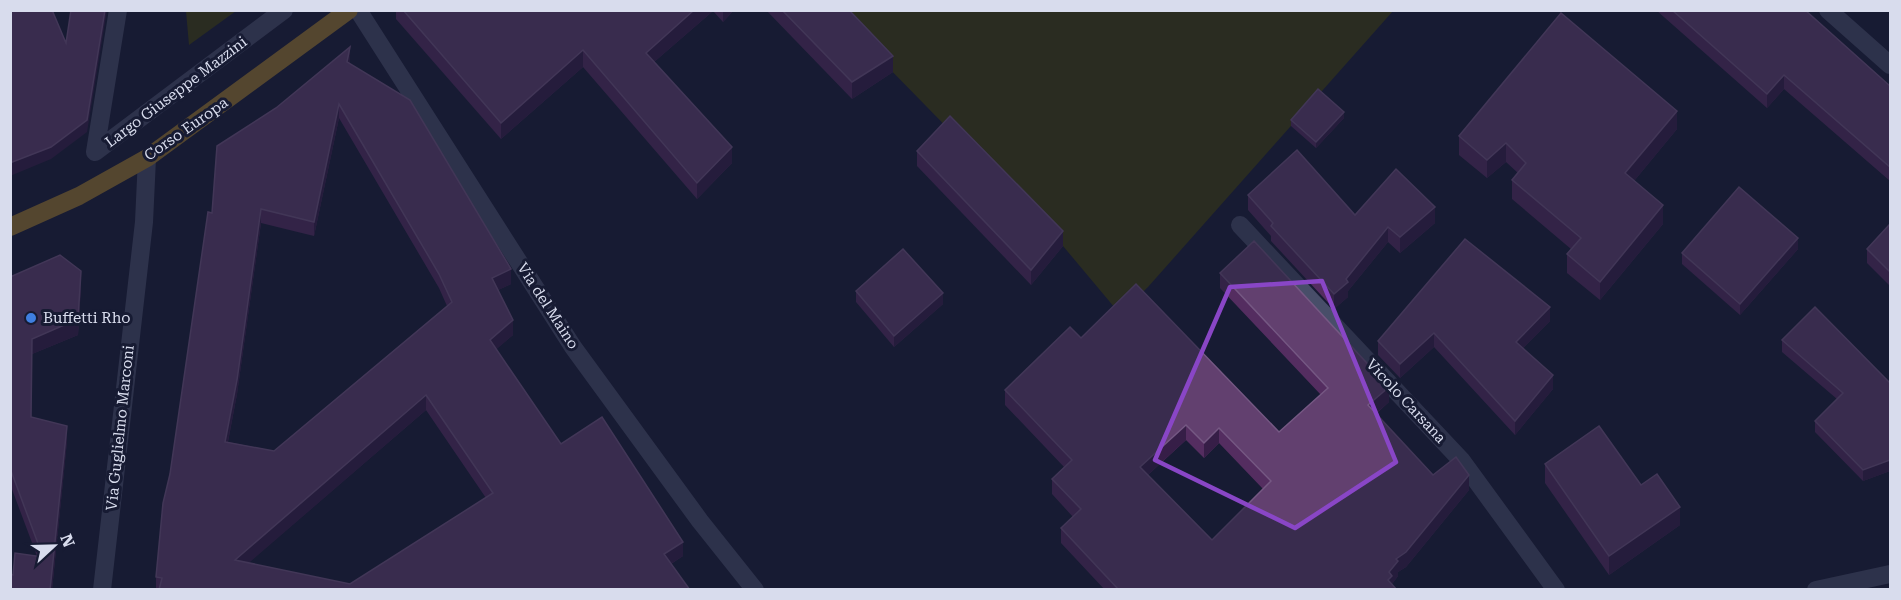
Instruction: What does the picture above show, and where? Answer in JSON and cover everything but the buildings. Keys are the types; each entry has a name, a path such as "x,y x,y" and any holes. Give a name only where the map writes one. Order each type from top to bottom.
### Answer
{"main road":[{"name":"Corso Europa","path":"10,227 79,196 147,158 349,10"}],"street":[{"name":"Largo Giuseppe Mazzini","path":"118,10 95,152 284,10"},
{"name":"Via del Maino","path":"358,10 573,347 700,520 755,590"},
{"path":"1828,10 1890,65"},
{"name":"Via Guglielmo Marconi","path":"102,590 144,222 147,158"},
{"name":"Vicolo Carsana","path":"1240,225 1462,461 1556,590"},
{"path":"1816,590 1890,574"}],"highlighted area":[{"path":"1322,281 1396,462 1295,528 1155,460 1230,287"}],"shaded area":[{"path":"186,10 236,11 189,45"},
{"path":"833,11 1393,11 1148,287 1120,314 1063,246"}],"place":[{"name":"Buffetti Rho","path":"31,318"}]}
